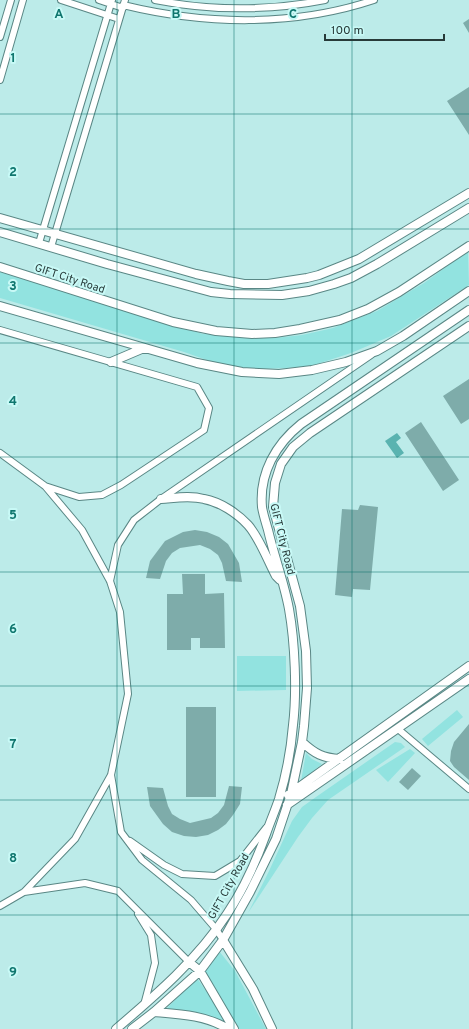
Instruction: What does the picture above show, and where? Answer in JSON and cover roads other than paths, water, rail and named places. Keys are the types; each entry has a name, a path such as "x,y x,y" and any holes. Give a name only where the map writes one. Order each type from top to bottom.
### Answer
{"street":[{"path":"0,37 11,0"},
{"path":"0,80 23,0"},
{"path":"61,0 119,19"},
{"path":"99,0 168,14 227,20 257,20 326,12 374,0"},
{"path":"155,0 191,6 235,8 279,7 325,0"},
{"path":"39,244 111,2"},
{"path":"51,247 124,4"},
{"path":"0,218 196,274 244,284 268,284 307,278 342,267 380,248 469,193"},
{"path":"0,232 107,264 211,292 282,296 315,289 351,278 377,264 469,208"},
{"name":"GIFT City Road","path":"0,267 173,322 216,331 252,334 275,333 340,320 368,309 399,292 469,246"},
{"path":"110,581 118,545 134,520 161,499 377,351 403,336 469,291"},
{"path":"0,306 144,348 204,364 242,372 278,374 312,370 339,364 377,351"},
{"name":"GIFT City Road","path":"116,1029 144,1005 189,962 228,914 258,855 279,800 294,725 295,692 294,655 289,610 262,507 265,474 278,447 288,434 301,424 469,310"},
{"name":"GIFT City Road","path":"132,1029 154,1012 200,971 223,940 250,892 276,839 291,794 302,742 307,688 305,646 300,606 273,507 275,483 281,464 293,447 310,433 469,326"},
{"path":"0,330 198,387 209,408 204,430 122,485 102,495 80,497 45,486"},
{"path":"111,362 144,348"},
{"path":"0,453 45,486 82,530 110,581 120,612 128,694 111,775 75,839 24,892 0,906"},
{"path":"161,499 188,497 204,499 222,506 239,516 249,525 276,576 282,581"},
{"path":"279,800 291,794 469,666"},
{"path":"274,814 469,679"},
{"path":"398,729 469,789"},
{"path":"302,742 312,751 327,758 340,759"},
{"path":"111,775 121,832 142,860 191,900 216,929 253,989 272,1029"},
{"path":"126,838 164,866 182,874 215,876 240,861 270,823"},
{"path":"24,892 85,883 118,891 133,904 189,962 200,971 234,1029"},
{"path":"133,904 151,935 155,963 144,1005"},
{"path":"154,1012 194,1016 221,1025 228,1029"}]}
